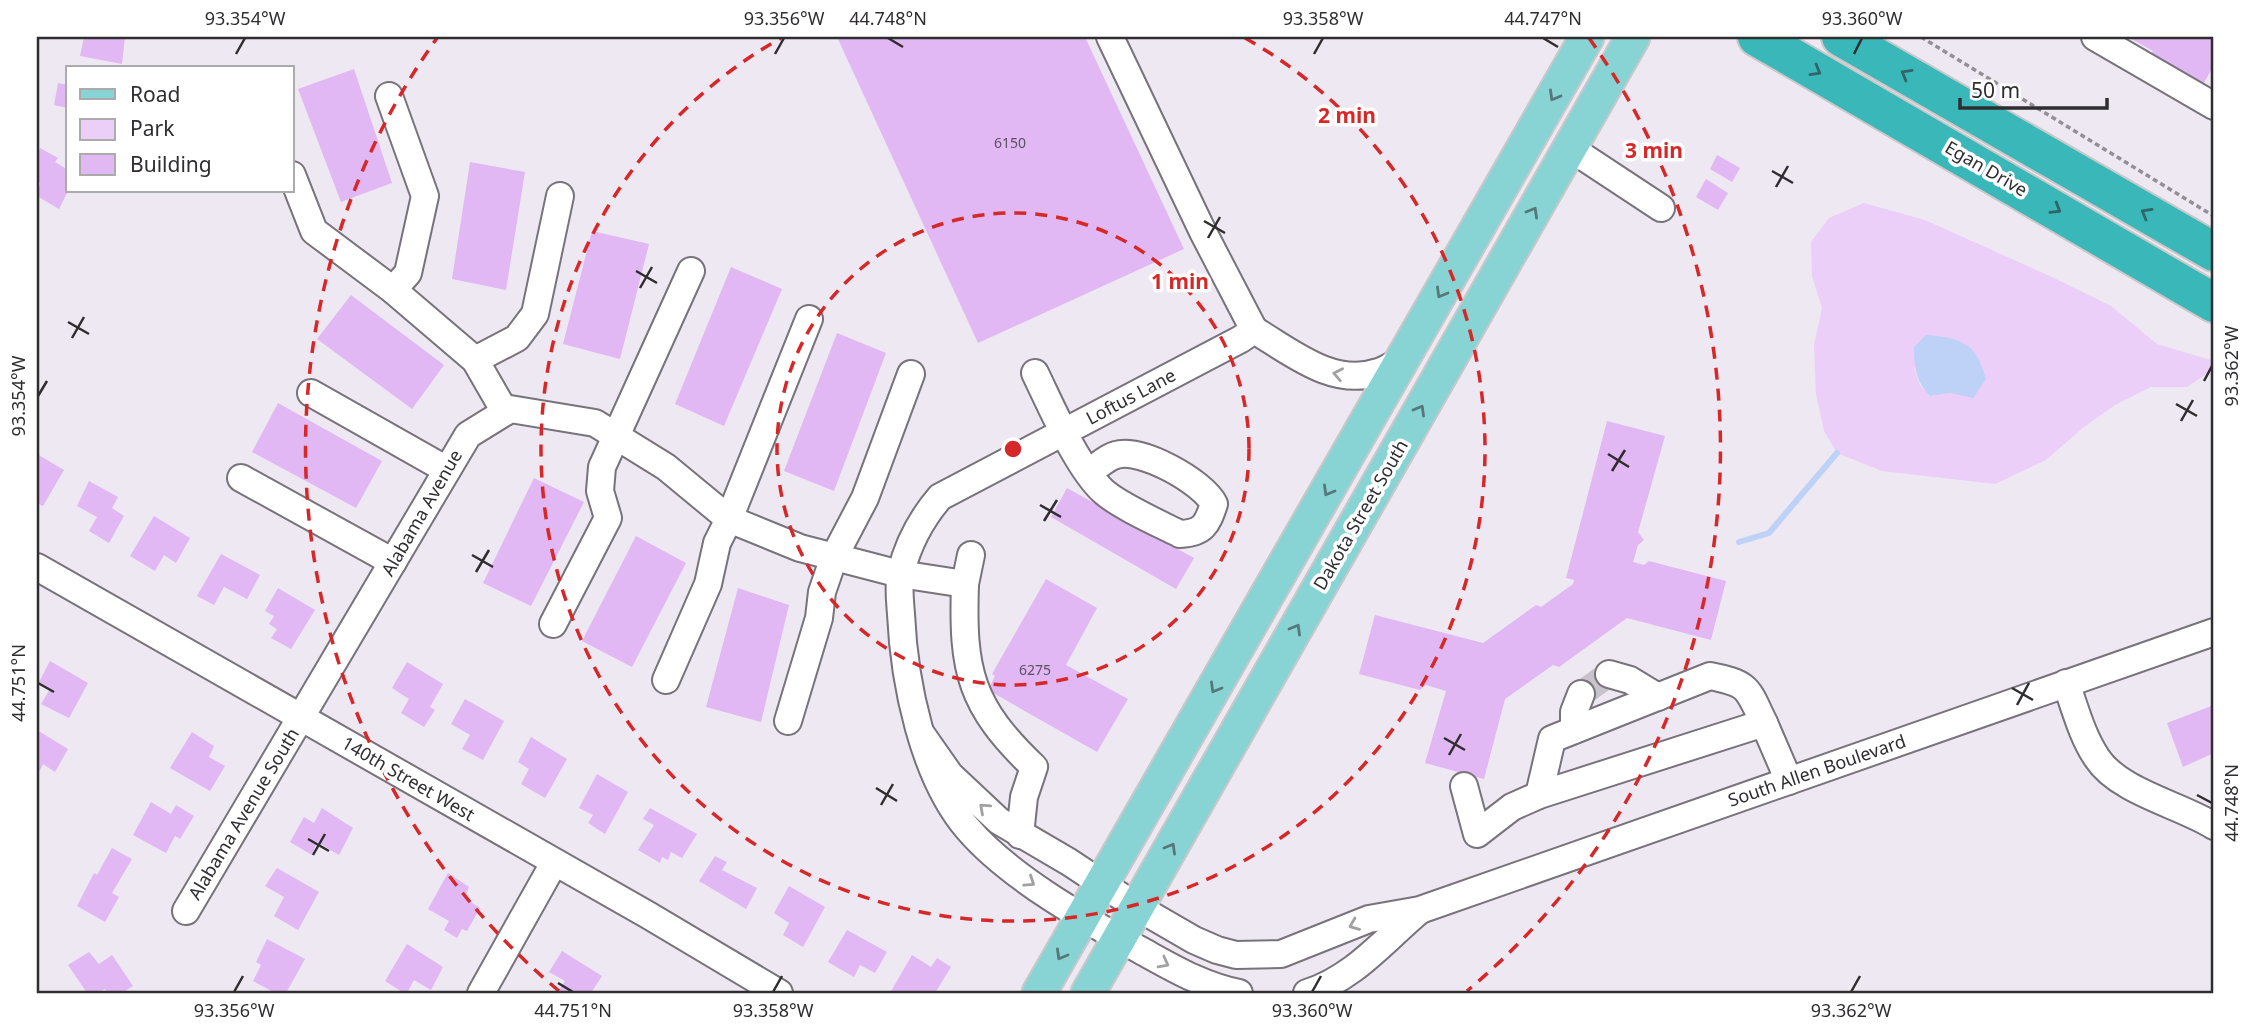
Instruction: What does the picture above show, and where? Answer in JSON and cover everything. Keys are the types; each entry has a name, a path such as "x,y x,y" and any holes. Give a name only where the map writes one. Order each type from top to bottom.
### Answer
{"highway":[{"name":"Egan Drive","path":"1757,37 2214,303"},
{"path":"1841,37 2212,236"}],"main road":[{"path":"1039,993 1587,37"},
{"name":"Dakota Street South","path":"1088,993 1633,37"}],"street":[{"path":"1110,37 1203,232 1254,330 1325,371 1345,376 1378,373 1402,360"},
{"path":"2095,37 2214,106"},
{"path":"389,96 425,196 408,274 393,290"},
{"path":"1570,148 1661,208"},
{"path":"294,180 313,230 393,290 475,359 505,412 510,409 595,423 666,467 729,519 800,548 900,574 965,584"},
{"path":"475,359 517,338 535,314 560,196"},
{"path":"553,624 608,518 600,491 602,467 691,271"},
{"path":"666,680 708,584 717,543 809,319"},
{"name":"Loftus Lane","path":"1083,917 996,857 968,829 946,798 925,745 907,681 902,646 900,574 919,525 940,497 1254,330"},
{"path":"1035,373 1089,472"},
{"path":"788,721 819,618 822,592 834,557 865,498 911,374"},
{"path":"311,393 447,470"},
{"name":"Alabama Avenue","path":"302,717 468,435 505,412"},
{"path":"241,478 393,562"},
{"path":"971,555 965,584 964,627 969,672 983,709 1007,742 1034,767 1024,797 1020,835"},
{"name":"140th Street West","path":"37,567 648,915 779,993"},
{"name":"South Allen Boulevard","path":"1102,886 1194,940 1217,950 1236,956 1281,954 1369,919 1420,910 2214,632"},
{"path":"1609,674 1630,680 1658,697"},
{"path":"1539,795 1552,739 1710,676 1738,681 1748,691 1789,781"},
{"path":"2066,683 2085,736 2099,761 2123,782 2214,826"},
{"path":"1574,730 1574,712 1581,694"},
{"name":"Alabama Avenue South","path":"186,911 302,717"},
{"path":"1464,786 1477,834 1512,807 1539,795 1764,723"},
{"name":"Loftus Lane","path":"925,745 950,775 999,821 1069,862 1102,886"},
{"path":"481,993 554,863"},
{"name":"South Allen Boulevard","path":"1307,993 1327,987 1359,966 1420,910"},
{"path":"1083,917 1188,976 1219,989 1239,993"}],"path":[{"path":"1921,37 2212,236"}],"green space":[{"path":"1864,203 1925,220 2111,306 2157,344 2214,361 2214,369 2187,387 2151,387 2115,405 2084,427 2046,460 1995,484 1882,471 1837,453 1824,431 1816,394 1814,345 1822,308 1812,276 1811,242 1829,218","holes":["1944,337 1957,342 1973,397 1950,393 1930,396 1920,385 1914,368"]}],"water":[{"path":"1926,335 1959,341 1978,357 1986,379 1973,398 1950,393 1930,396 1925,390 1917,374 1914,347"}],"building":[{"path":"84,37 125,37 122,64 80,56"},
{"path":"837,37 1085,37 1184,249 978,343"},
{"path":"2128,37 2214,37 2214,65 2201,88 2149,57 2153,51"},
{"path":"354,69 392,183 341,202 298,89"},
{"path":"58,83 66,85 66,108 54,105"},
{"path":"40,148 58,158 55,162 66,169 68,192 59,209 37,196 40,183 37,181 37,155"},
{"path":"1717,155 1740,168 1732,182 1710,169"},
{"path":"470,162 525,172 506,290 452,279"},
{"path":"1706,179 1728,193 1718,210 1696,197"},
{"path":"592,231 649,244 620,359 563,344"},
{"path":"731,267 782,289 724,426 675,404"},
{"path":"351,295 444,365 412,409 317,339"},
{"path":"837,333 886,353 834,491 784,471"},
{"path":"278,403 382,461 356,508 252,452"},
{"path":"1607,421 1665,436 1638,532 1644,540 1638,545 1633,562 1644,565 1649,561 1726,581 1711,640 1627,618 1559,667 1553,665 1505,699 1484,779 1425,763 1446,691 1426,685 1420,690 1359,674 1375,615 1483,643 1536,605 1541,607 1573,584 1574,580 1566,578"},
{"path":"37,454 64,470 43,506 37,503"},
{"path":"534,478 584,502 531,606 483,583"},
{"path":"89,481 118,497 112,508 124,516 109,543 89,531 97,517 77,506"},
{"path":"1067,488 1194,558 1176,589 1051,517"},
{"path":"154,516 190,538 176,563 164,555 155,571 130,556"},
{"path":"636,536 686,563 632,667 582,641"},
{"path":"221,554 260,575 247,599 224,587 214,605 197,596"},
{"path":"1046,579 1097,608 1066,665 1128,699 1097,752 988,690 995,676 992,674"},
{"path":"278,588 315,610 291,649 271,638 277,629 269,624 274,616 265,611"},
{"path":"738,588 789,605 761,722 706,707"},
{"path":"50,661 88,683 69,718 41,704 50,689 39,682"},
{"path":"407,662 443,684 430,707 435,710 424,727 401,713 409,699 392,688"},
{"path":"465,699 504,721 483,760 462,749 470,735 451,724"},
{"path":"2214,705 2214,753 2183,767 2167,723"},
{"path":"37,730 68,749 55,772 43,764 37,776"},
{"path":"192,732 214,746 209,757 225,766 210,791 170,768"},
{"path":"531,737 567,759 545,798 521,784 529,769 518,762"},
{"path":"597,774 628,792 605,834 588,823 593,815 579,808"},
{"path":"151,802 171,814 176,805 194,816 180,839 175,836 166,853 133,835"},
{"path":"322,808 353,828 339,855 317,842 312,855 290,842 304,817 314,823"},
{"path":"650,808 697,834 682,858 671,852 668,860 662,857 660,863 638,850 654,825 643,819"},
{"path":"112,848 132,859 112,893 119,897 105,922 77,906 94,873 97,875"},
{"path":"715,856 727,862 722,870 757,888 746,909 699,881"},
{"path":"277,868 319,892 298,930 274,916 284,897 265,886"},
{"path":"448,873 469,887 465,898 480,908 467,931 462,929 457,938 444,930 449,921 428,909"},
{"path":"789,886 825,907 803,947 783,935 789,923 774,913"},
{"path":"847,930 887,952 875,973 860,965 854,977 828,962"},
{"path":"267,939 305,959 286,993 275,993 253,981 261,965 256,962"},
{"path":"407,944 443,967 431,990 414,980 407,993 404,993 385,981"},
{"path":"562,951 602,976 591,993 557,993 565,981 549,972"},
{"path":"89,952 99,964 112,955 133,986 122,993 108,993 105,989 98,993 87,993 68,965"},
{"path":"912,955 931,967 937,958 951,967 935,993 890,993"}],"waterway":[{"path":"1739,542 1769,533 1837,453"}],"tunnel":[{"path":"1581,694 1609,674"}]}
